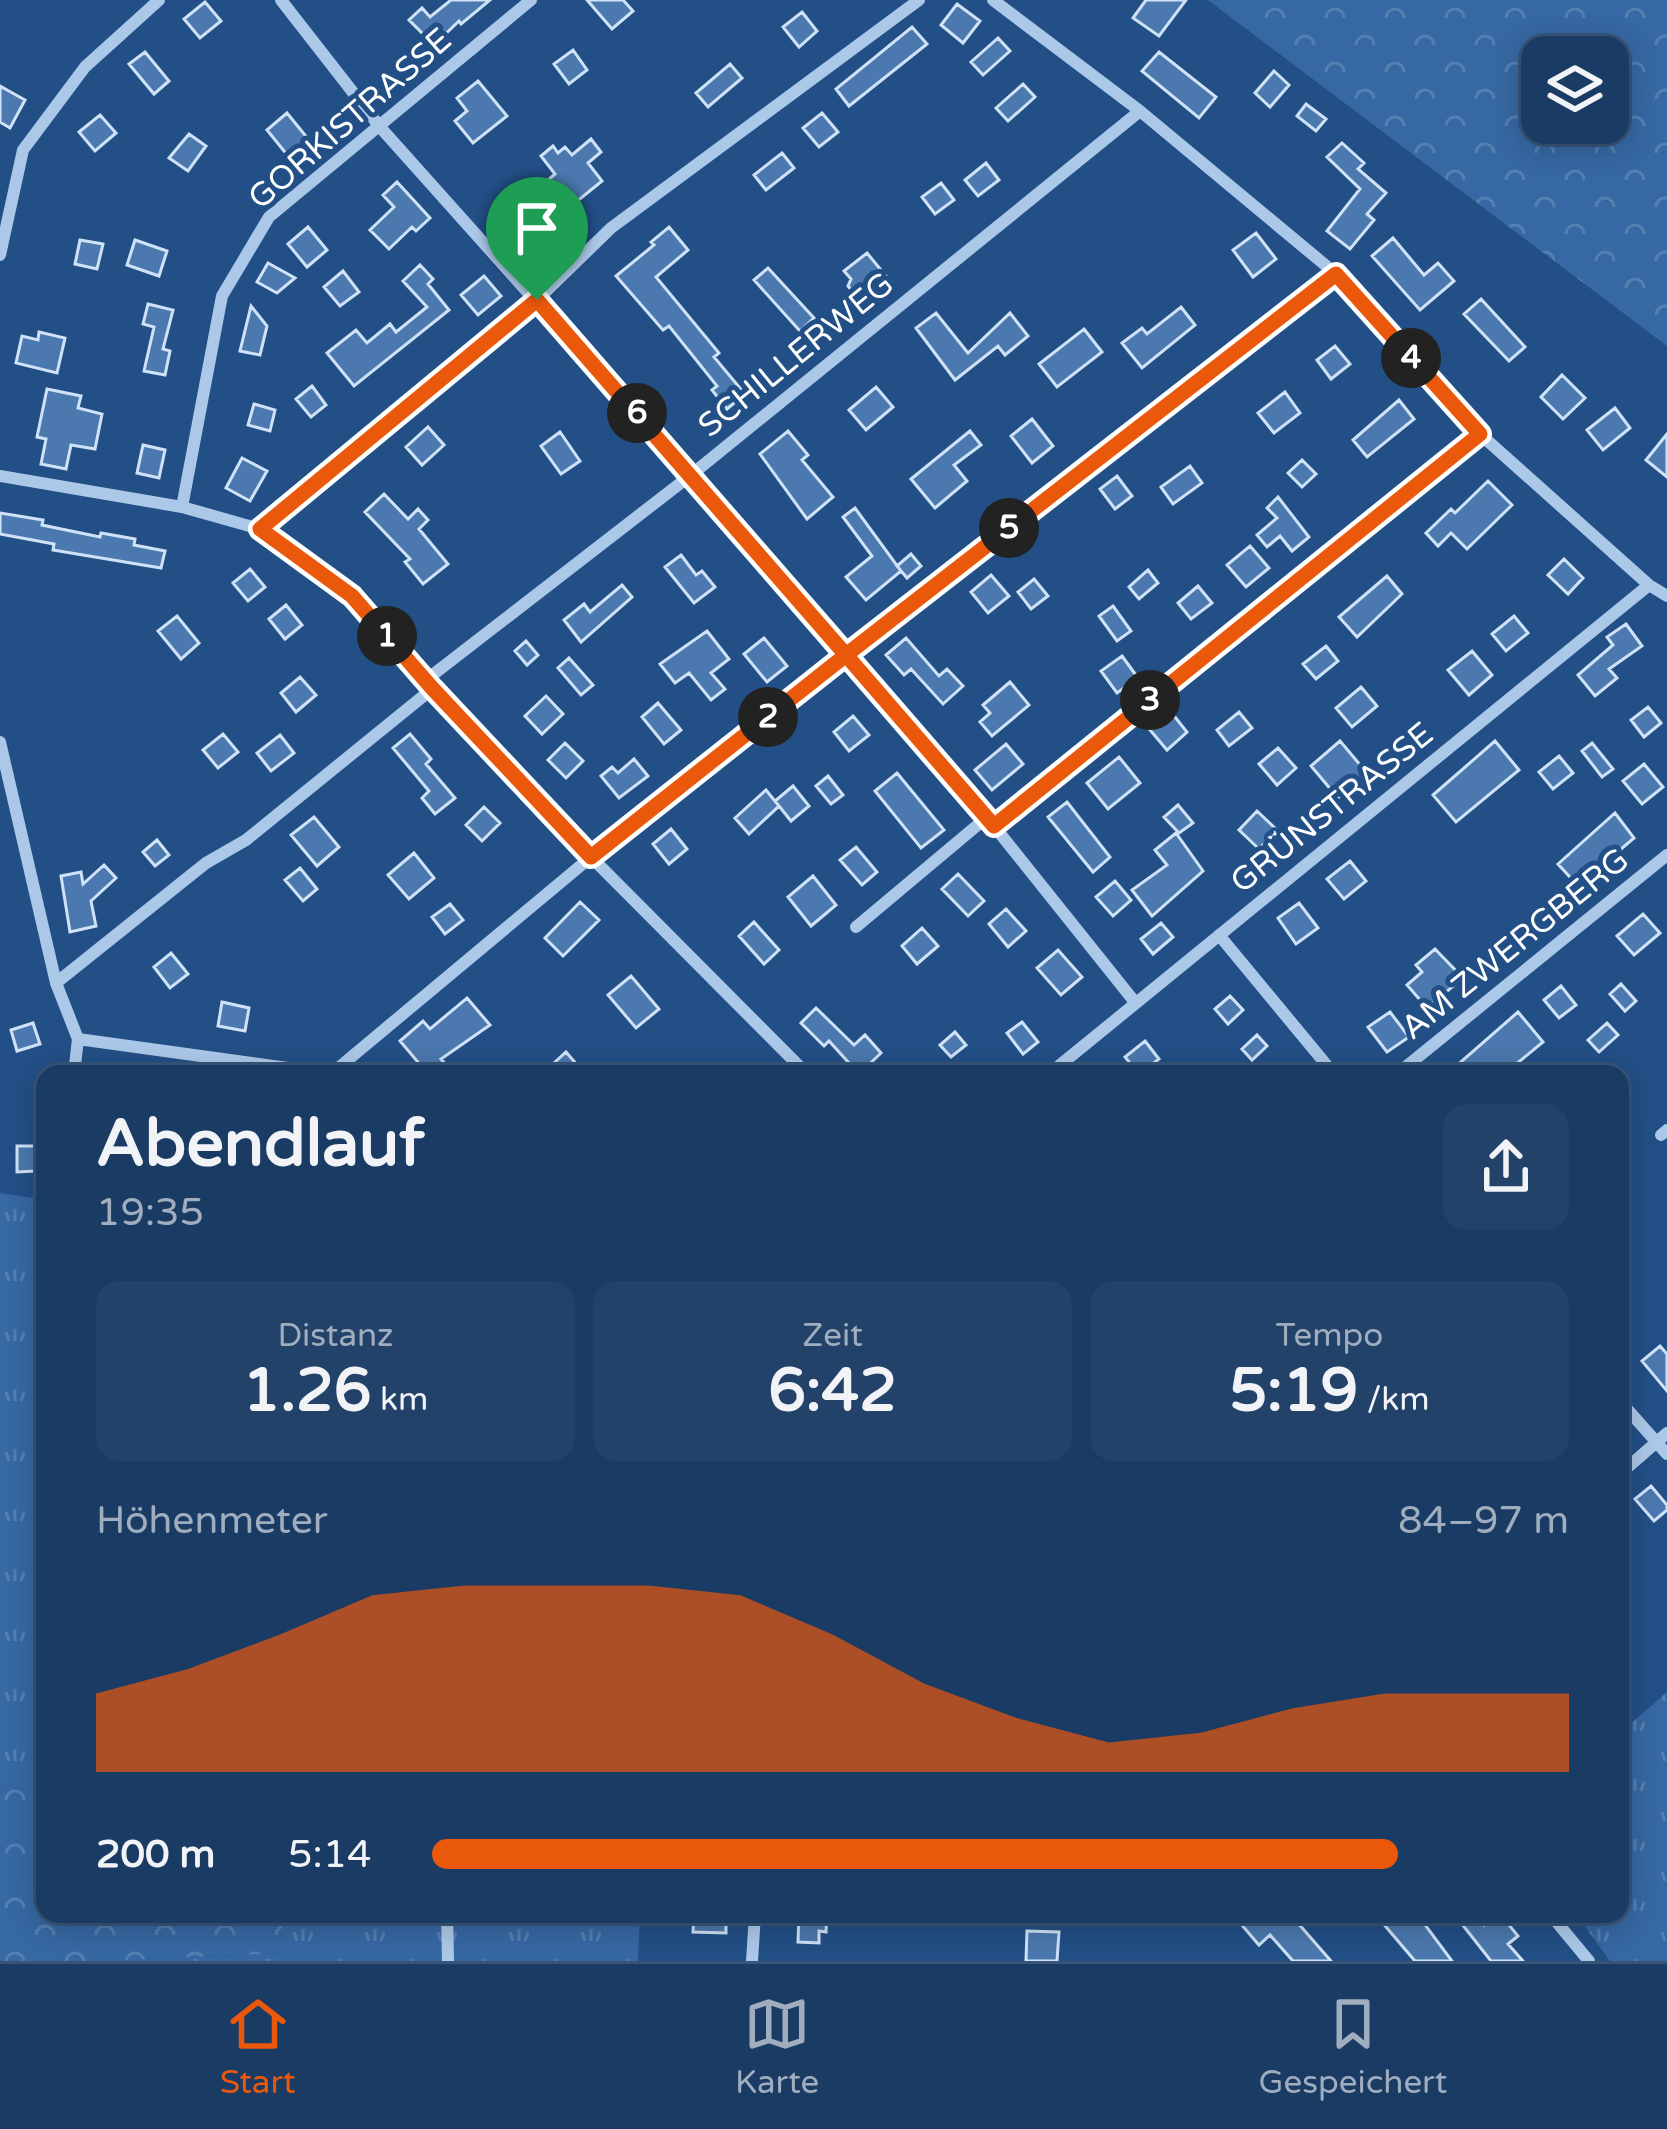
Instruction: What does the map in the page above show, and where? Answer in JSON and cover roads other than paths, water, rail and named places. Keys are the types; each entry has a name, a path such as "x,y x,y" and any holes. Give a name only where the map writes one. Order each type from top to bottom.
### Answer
{"street":[{"path":"0,255 23,150 85,67 159,0"},
{"path":"280,0 380,127 691,475 990,822 1134,1001"},
{"name":"GORKISTRASSE","path":"182,507 222,296 268,217 531,0"},
{"path":"260,529 537,300 611,228 919,0"},
{"path":"992,0 1140,112 1336,274 1480,434 1667,596"},
{"name":"SCHILLERWEG","path":"56,983 206,862 246,840 429,684 1140,112"},
{"path":"342,1065 591,857 1336,274"},
{"path":"856,927 1480,434"},
{"path":"0,476 182,507 260,529 352,596 591,857 798,1065"},
{"name":"GRÜNSTRASSE","path":"1059,1065 1649,585"},
{"path":"0,742 56,983 78,1039 75,1065"},
{"name":"AM ZWERGBERG","path":"1408,1065 1667,855"},
{"path":"1219,935 1327,1065"},
{"path":"78,1039 266,1065"},
{"path":"1629,1409 1662,1437 1667,1454"},
{"path":"1629,1466 1662,1437"},
{"path":"447,1923 448,1961"},
{"path":"752,1961 754,1923"},
{"path":"1557,1923 1589,1961"}]}
